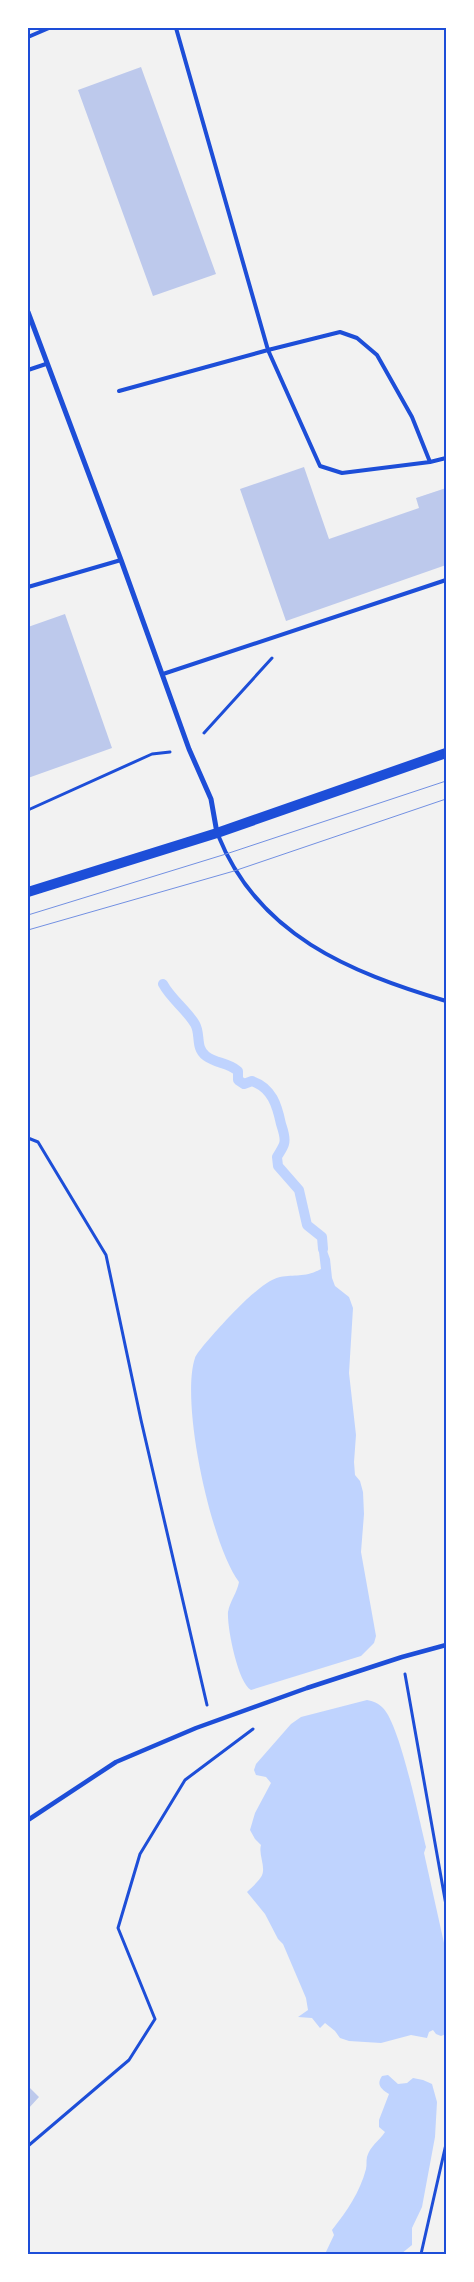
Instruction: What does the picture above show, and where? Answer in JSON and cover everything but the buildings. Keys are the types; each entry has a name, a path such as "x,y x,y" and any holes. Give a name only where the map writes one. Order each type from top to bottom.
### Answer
{"main road":[{"path":"28,892 217,833 446,753"}],"street":[{"path":"28,312 121,560 189,749 211,799 217,833"},
{"path":"28,1820 116,1762 211,1723 402,1656 446,1645"}],"lane":[{"path":"28,37 49,28"},
{"path":"176,28 268,350 320,466 342,473 430,462 446,458"},
{"path":"119,390 340,332 357,338 377,355 412,417 430,462"},
{"path":"28,370 46,364"},
{"path":"28,587 121,560"},
{"path":"163,674 446,580"},
{"path":"217,833 234,871 254,898 295,935 320,951 359,971 446,1001"}],"path":[{"path":"28,810 152,754 189,749 273,657"},
{"path":"28,1138 38,1142 106,1255 141,1420 211,1723"},
{"path":"402,1656 446,1905"},
{"path":"28,2146 129,2060 155,2019 118,1928 140,1854 186,1780 254,1728"},
{"path":"421,2254 446,2144"}],"water":[{"path":"322,1237 330,1259 335,1286 349,1297 353,1308 349,1373 356,1435 354,1462 355,1475 360,1481 363,1492 364,1514 361,1552 376,1636 374,1643 361,1656 251,1690 242,1677 231,1642 228,1612 239,1582 228,1564 218,1538 201,1473 195,1438 191,1379 195,1358 198,1353 222,1324 249,1297 277,1278 305,1275 321,1269 318,1243"},
{"path":"367,1700 375,1702 383,1708 396,1733 426,1847 424,1853 446,1952 446,2034 441,2036 433,2030 429,2032 427,2038 411,2035 381,2043 349,2041 340,2038 325,2023 320,2028 312,2018 298,2017 308,2010 306,1998 283,1944 278,1939 265,1914 247,1892 263,1873 261,1845 250,1830 255,1813 271,1783 266,1777 256,1775 254,1770 256,1764 291,1724 301,1717"},
{"path":"388,2075 398,2084 407,2083 413,2078 432,2084 437,2102 435,2137 422,2207 412,2228 412,2245 401,2254 325,2254 334,2235 332,2230 348,2208 360,2186 366,2169 368,2153 385,2132 379,2127 379,2120 389,2094 382,2088 379,2082 382,2076"}],"waterway":[{"path":"163,984 195,1024 200,1049 203,1053 210,1059 238,1071 238,1080 244,1084 252,1081 259,1084 269,1093 278,1110 285,1142 277,1157 278,1166 299,1190 307,1225 322,1237 323,1249"}],"tram line":[{"path":"28,915 226,854 446,781"},
{"path":"28,930 234,871 446,799"}]}
